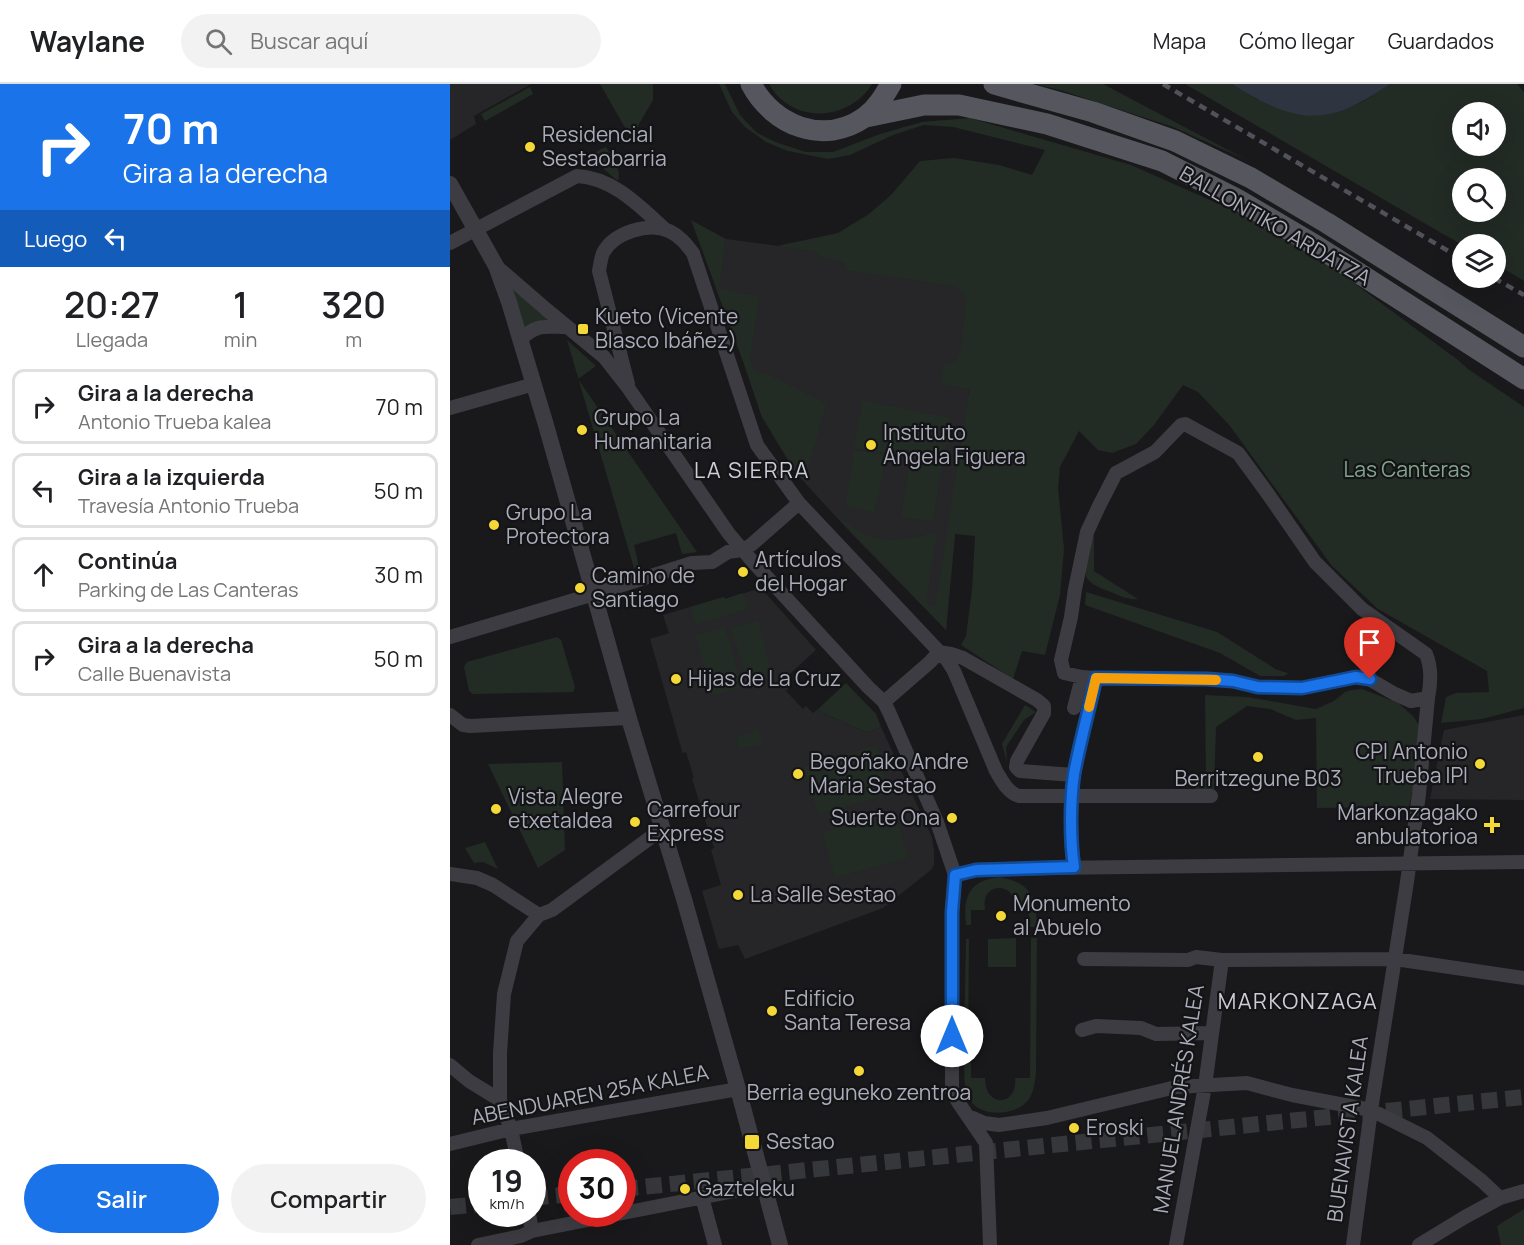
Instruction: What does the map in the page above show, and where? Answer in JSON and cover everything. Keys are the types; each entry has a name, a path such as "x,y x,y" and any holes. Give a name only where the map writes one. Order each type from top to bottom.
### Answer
{"main road":[{"name":"BALLONTIKO ARDATZA","path":"751,84 762,102 776,115 792,125 811,130 830,130 849,126 866,117 924,105 959,105 1047,124 1162,161 1237,199 1315,245 1524,381"},
{"path":"866,117 882,100 891,84"},
{"name":"BALLONTIKO ARDATZA","path":"994,84 1093,112 1175,141 1241,174 1327,224 1524,346"}],"street":[{"path":"450,243 577,176 602,180 617,189 666,230 680,238 693,253 758,445 800,503 954,671 996,771 1012,793 1019,796 1072,799 1211,796"},
{"path":"450,184 496,266 534,384 629,718 684,899 780,1245"},
{"path":"629,389 599,271 603,253 612,242 626,232 644,228 666,230"},
{"path":"496,266 604,357 629,389 729,534 884,702 937,822 955,875 952,912 952,1091 986,1143 990,1245"},
{"path":"520,340 538,327 567,327"},
{"path":"450,408 534,384"},
{"name":"BUENAVISTA KALEA","path":"1089,678 1064,673 1061,660 1087,532 1116,473 1155,452 1185,424 1238,453 1315,562 1362,609 1426,654 1430,662 1431,681 1419,794 1353,1245"},
{"path":"450,637 692,563 712,562 728,552 742,550 751,545 800,503"},
{"path":"884,702 939,652"},
{"path":"939,652 963,658 1044,706 1044,713 1017,761 1016,766 1020,771 1074,775"},
{"path":"1089,678 1207,679 1233,681 1258,687 1302,688 1356,677 1370,679 1411,701 1428,698"},
{"path":"1074,708 1089,678"},
{"path":"1074,867 1072,799 1089,678"},
{"path":"450,715 463,725 470,726 629,718"},
{"path":"516,1149 512,1129 500,1100 500,1053 506,987 517,941 538,915 552,910 662,829"},
{"path":"955,875 976,870 1074,867 1524,862"},
{"path":"450,874 477,878 493,885 538,915"},
{"path":"1084,959 1395,958 1524,978"},
{"name":"MANUEL ANDRÉS KALEA","path":"1176,1245 1205,1086 1222,960"},
{"path":"1082,1030 1096,1026 1141,1028 1156,1034 1212,1033"},
{"path":"450,1065 469,1081 500,1100"},
{"path":"967,1114 984,1123 999,1125 1047,1118 1176,1087 1247,1083 1292,1095 1371,1110 1427,1138 1500,1198"},
{"name":"ABENDUAREN 25A KALEA","path":"450,1144 512,1129 738,1089"},
{"path":"477,1245 521,1236 532,1231 765,1185"},
{"path":"1419,1245 1465,1216 1500,1198 1524,1191"},
{"path":"702,1197 715,1245"},
{"path":"531,1227 532,1231"}],"shaded area":[{"path":"450,84 531,84 474,116 476,124 450,140"},
{"path":"1232,84 1390,84 1350,107 1311,116 1287,112"},
{"name":"Instituto Ángela Figuera","path":"726,239 980,273 946,630 796,473 762,417 716,289"},
{"name":"Begoñako Andre Maria Sestao","path":"761,588 816,650 784,679 790,686 786,691 803,709 806,706 813,713 817,710 867,733 881,727 932,837 934,865 931,870 883,908 745,959 738,945 719,949 702,891 721,885 711,850 714,848 686,752 682,753 650,639 669,633 663,615"},
{"name":"CPI Antonio Trueba IPI","path":"1524,715 1524,800 1430,799 1444,730"}],"green space":[{"path":"600,84 653,84 653,100 631,138"},
{"name":"Las Canteras","path":"719,84 725,84 740,115 757,133 806,152 833,152 880,134 922,122 970,118 1131,165 1289,235 1468,369 1524,407 1524,708 1482,719 1441,723 1446,697 1456,693 1489,692 1487,671 1378,609 1332,566 1230,426 1198,392 1183,385 1154,425 1136,444 1112,453 1098,450 1079,431 1060,467 1058,488 1064,549 1060,595 1045,655 1022,651 1013,679 961,645 966,636 972,590 975,536 955,534 946,630 835,515 876,538 899,539 937,532 926,604 935,607 969,390 941,384 944,364 951,363 959,355 965,298 960,290 952,286 846,270 845,263 824,258 812,251 777,246 838,233 869,214 891,195 920,161 954,158 999,165 1032,175 1045,150 953,127 924,125 893,135 850,155 828,159 788,151 766,142 745,127 732,112"},
{"path":"769,84 872,84 854,103 842,109 817,113 804,112 792,107 774,92"},
{"path":"1035,84 1103,84 1247,160 1173,127"},
{"path":"1185,84 1232,84 1256,99 1339,111 1362,102 1390,84 1517,84 1524,92 1524,281 1506,270 1506,234 1452,234 1452,239"},
{"path":"530,87 533,94 485,121 481,114"},
{"path":"606,147 618,168 618,181 601,166 593,154"},
{"path":"691,220 726,239 719,288 760,297 750,359 754,370 827,404 804,481 796,473 762,417"},
{"path":"511,284 552,319 533,324 526,330"},
{"path":"567,340 596,366 578,379"},
{"path":"579,380 697,552 682,554 676,533 634,545 639,567 634,568"},
{"path":"862,400 951,418 944,462 854,448"},
{"path":"854,450 886,455 875,513 845,506"},
{"path":"910,459 942,464 933,522 901,517"},
{"path":"1094,532 1094,571 1138,599 1124,597 1101,588 1087,578 1085,568 1088,548"},
{"path":"1086,592 1217,632 1277,670 1288,673 1284,676 1260,676 1220,653 1085,605"},
{"path":"743,593 748,609 696,625 690,607"},
{"path":"758,620 773,675 748,683 731,628"},
{"path":"725,627 742,687 713,696 695,636"},
{"path":"557,637 561,640 575,687 573,692 473,694 469,691 464,667 467,662"},
{"path":"846,683 876,714 881,727 867,733 817,710"},
{"path":"1362,689 1398,703 1413,716 1419,725 1418,762 1409,807 1317,808 1316,718 1296,720 1270,709 1247,706 1216,727 1214,790 1195,792 1194,779 1206,779 1205,695 1247,697 1316,709 1334,701 1345,692"},
{"path":"1025,705 1036,712 1024,720 1006,747 1007,762 1002,744"},
{"path":"759,728 763,744 739,749 736,737 754,732"},
{"path":"877,745 889,794 818,815 803,767"},
{"path":"562,762 565,850 538,868 488,764"},
{"path":"895,811 908,858 835,878 822,832"},
{"path":"485,842 498,869 483,862 474,863 465,848"},
{"path":"999,877 1019,883 1030,893 1035,907 1037,927 1029,927 1029,910 1016,910 1012,895 1001,888 993,889 986,895 985,910 971,910 971,925 966,925 966,906 970,892 981,882"},
{"path":"1016,938 1016,967 988,967 988,939"},
{"path":"1031,938 1037,938 1034,1086 1029,1099 1017,1109 999,1113 982,1110 975,1106 968,1096 965,1087 964,1062 971,1063 971,1078 985,1078 986,1088 995,1099 1001,1100 1012,1094 1015,1078 1030,1078"},
{"path":"966,939 969,939 968,1049 964,1049"},
{"path":"1524,1209 1524,1245 1501,1245 1497,1226"}],"tunnel":[{"path":"636,1188 1524,1097"},
{"path":"546,1197 558,1195"},
{"path":"450,1207 468,1205"}],"railway":[{"path":"1163,84 1452,253"},
{"path":"1506,285 1524,295"}],"slow traffic":[{"path":"1089,707 1096,678 1216,680"}],"place":[{"name":"Residencial Sestaobarria","path":"530,147"},
{"name":"Kueto (Vicente Blasco Ibáñez)","path":"583,329"},
{"name":"Grupo La Humanitaria","path":"582,430"},
{"name":"Instituto Ángela Figuera","path":"871,445"},
{"name":"Grupo La Protectora","path":"494,525"},
{"name":"Artículos del Hogar","path":"743,572"},
{"name":"Camino de Santiago","path":"580,588"},
{"name":"Hijas de La Cruz","path":"676,679"},
{"name":"Berritzegune B03","path":"1258,757"},
{"name":"CPI Antonio Trueba IPI","path":"1480,764"},
{"name":"Begoñako Andre Maria Sestao","path":"798,774"},
{"name":"Vista Alegre etxetaldea","path":"496,809"},
{"name":"Suerte Ona","path":"952,818"},
{"name":"Carrefour Express","path":"635,822"},
{"name":"Markonzagako anbulatorioa","path":"1492,825"},
{"name":"La Salle Sestao","path":"738,895"},
{"name":"Monumento al Abuelo","path":"1001,916"},
{"name":"Edificio Santa Teresa","path":"772,1011"},
{"name":"Berria eguneko zentroa","path":"859,1071"},
{"name":"Eroski","path":"1074,1128"},
{"name":"Sestao","path":"752,1142"},
{"name":"Gazteleku","path":"685,1189"}],"district":[{"name":"LA SIERRA","path":"752,470"},
{"name":"MARKONZAGA","path":"1298,1001"}],"route":[{"path":"952,1036 952,912 955,875 976,870 1074,867 1072,855 1074,775 1096,678 1207,679 1233,681 1258,687 1302,688 1356,677 1370,679"}]}
